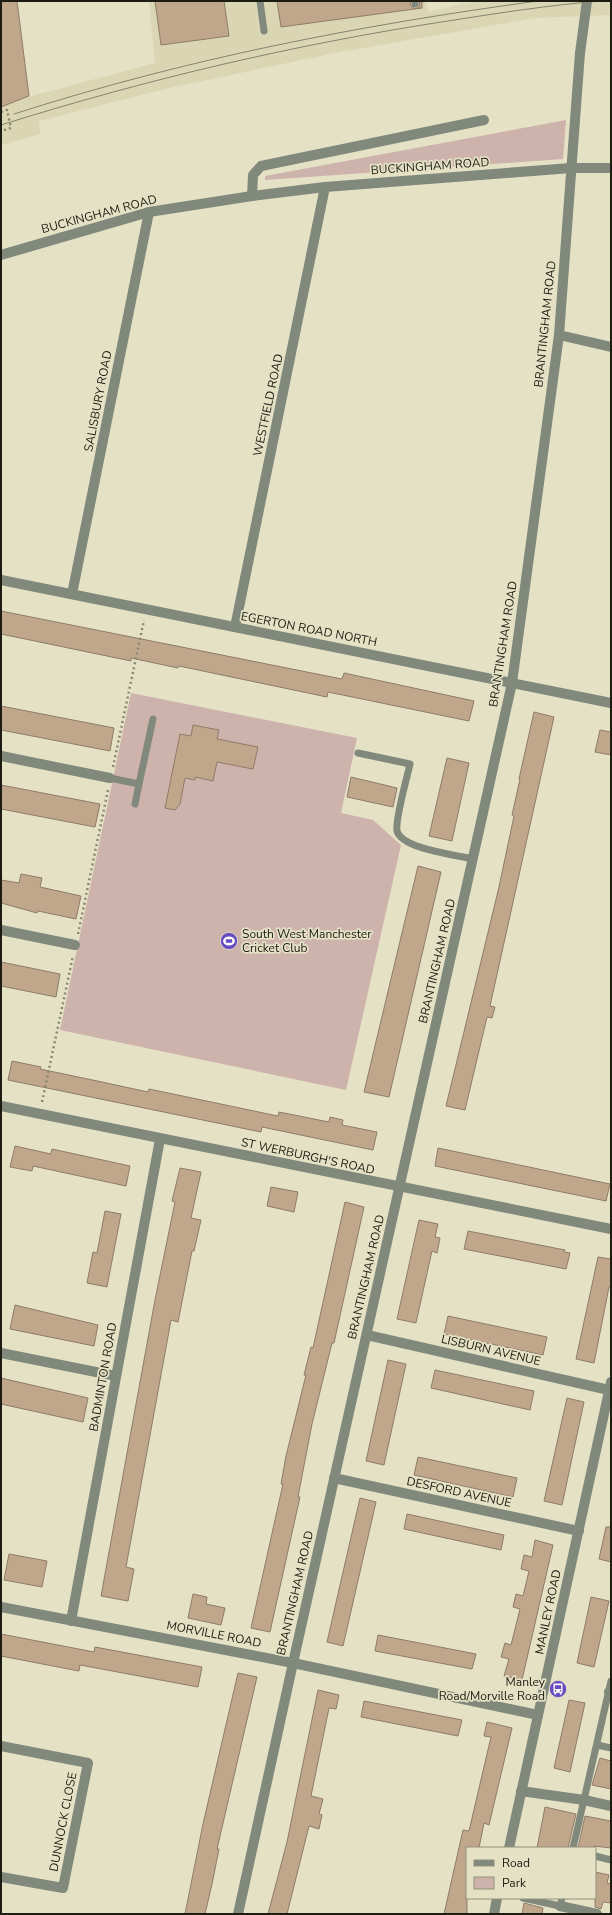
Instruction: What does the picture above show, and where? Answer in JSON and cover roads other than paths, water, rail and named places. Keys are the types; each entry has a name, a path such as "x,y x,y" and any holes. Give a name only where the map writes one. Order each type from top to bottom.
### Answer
{"street":[{"name":"BRANTINGHAM ROAD","path":"238,1914 512,683 559,335 580,53 587,1"},
{"path":"252,196 252,175 261,166 484,120"},
{"name":"BUCKINGHAM ROAD","path":"1,255 149,212 252,196 326,187 571,168 611,168"},
{"name":"WESTFIELD ROAD","path":"235,627 326,187"},
{"name":"SALISBURY ROAD","path":"72,594 149,212"},
{"path":"559,335 611,347"},
{"name":"EGERTON ROAD NORTH","path":"1,580 611,703"},
{"path":"1,756 110,778"},
{"path":"1,930 75,945"},
{"name":"ST WERBURGH'S ROAD","path":"1,1106 399,1188 611,1229"},
{"name":"BADMINTON ROAD","path":"71,1620 160,1139"},
{"name":"LISBURN AVENUE","path":"366,1334 610,1386"},
{"path":"1,1353 116,1376"},
{"name":"MANLEY ROAD","path":"509,1847 610,1386"},
{"name":"DESFORD AVENUE","path":"334,1478 579,1531"},
{"name":"MORVILLE ROAD","path":"1,1607 293,1663 538,1715"},
{"name":"DUNNOCK CLOSE","path":"1,1746 88,1763 63,1888 1,1877"},
{"path":"521,1791 584,1800 611,1806"},
{"path":"494,1914 497,1899"},
{"path":"561,1902 597,1914"}],"lane":[{"path":"260,1 264,31"},
{"path":"135,804 153,718"},
{"path":"358,753 410,764 397,825 399,836 403,840 414,846 473,859"},
{"path":"110,778 139,784"},
{"path":"573,1847 610,1692 611,1681"},
{"path":"597,1745 611,1748"},
{"path":"596,1856 611,1860"},
{"path":"532,1899 561,1902"}],"tram line":[{"path":"14,114 78,94 208,60 405,21 538,1"},
{"path":"1,125 56,108 167,78 223,64 335,40 505,12 601,1"}],"place":[{"name":"South West Manchester Cricket Club","path":"229,941"},
{"name":"Manley Road/Morville Road","path":"558,1689"}]}
